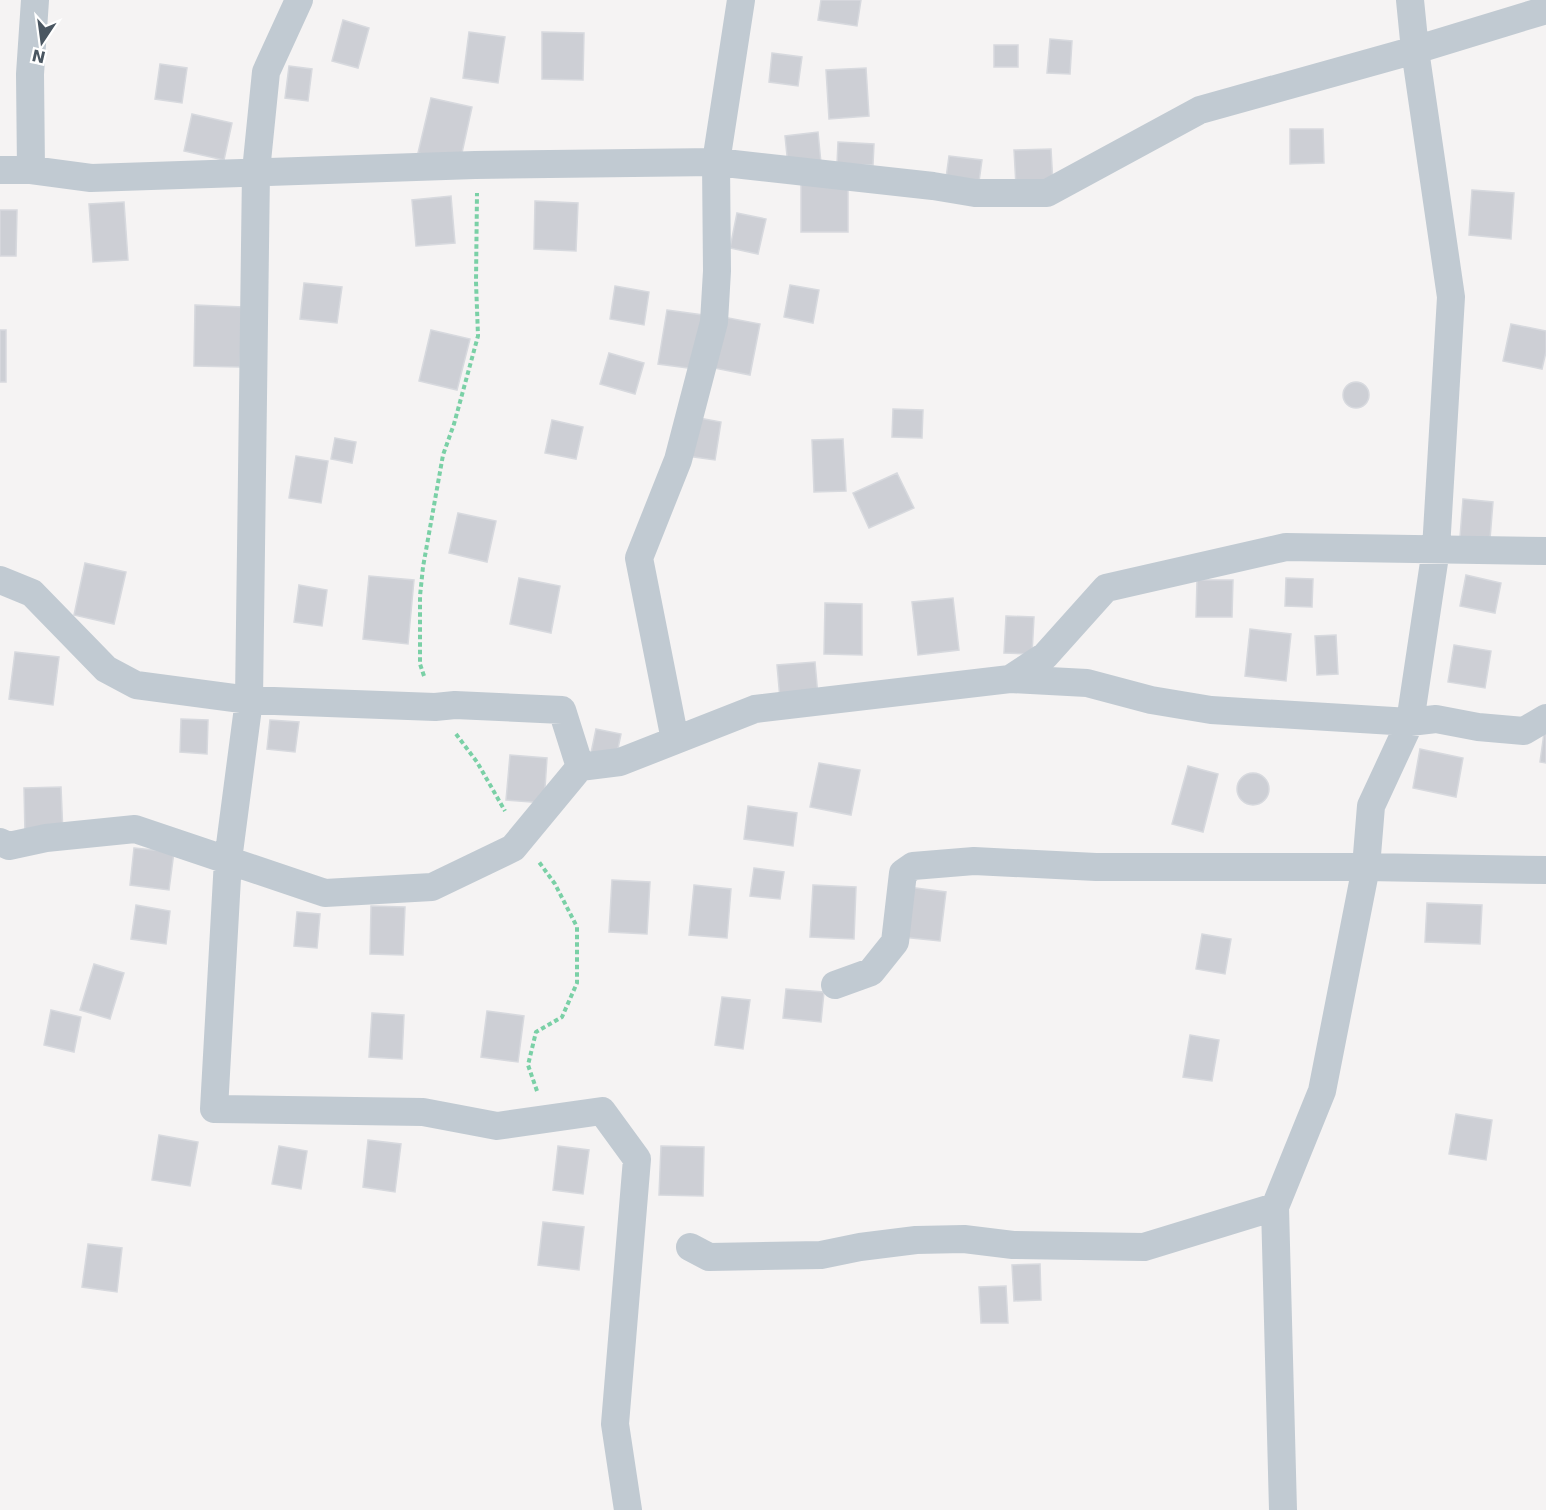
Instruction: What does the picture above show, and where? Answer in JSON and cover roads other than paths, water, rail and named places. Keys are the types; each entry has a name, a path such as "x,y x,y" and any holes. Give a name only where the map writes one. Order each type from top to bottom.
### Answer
{"street":[{"path":"31,170 30,74 35,0"},
{"path":"299,0 266,72 256,171 249,699 228,861 214,1109 423,1112 497,1126 602,1111 637,1159 615,1424 628,1510"},
{"path":"675,740 639,558 678,460 714,322 717,271 716,162 741,0"},
{"path":"1283,1510 1275,1207 1322,1091 1366,867 1371,806 1410,722 1436,549 1451,297 1415,50 1410,0"},
{"path":"0,170 31,170 92,178 475,165 716,162 933,186 975,193 1047,193 1200,110 1415,50 1546,10"},
{"path":"1010,679 1045,656 1106,588 1286,547 1546,551"},
{"path":"0,580 32,593 106,669 136,685 249,699 562,710 580,767"},
{"path":"0,842 9,846 46,838 135,830 325,893 432,886 513,848 580,767 620,762 755,709 1010,679 1087,683 1151,700 1211,710 1410,722 1436,719 1478,727 1524,731 1546,718"},
{"path":"835,985 871,972 895,942 903,873 914,866 974,861 1096,867 1546,870"},
{"path":"690,1247 709,1257 821,1255 860,1247 916,1240 964,1239 1013,1245 1144,1247 1275,1207"}]}
